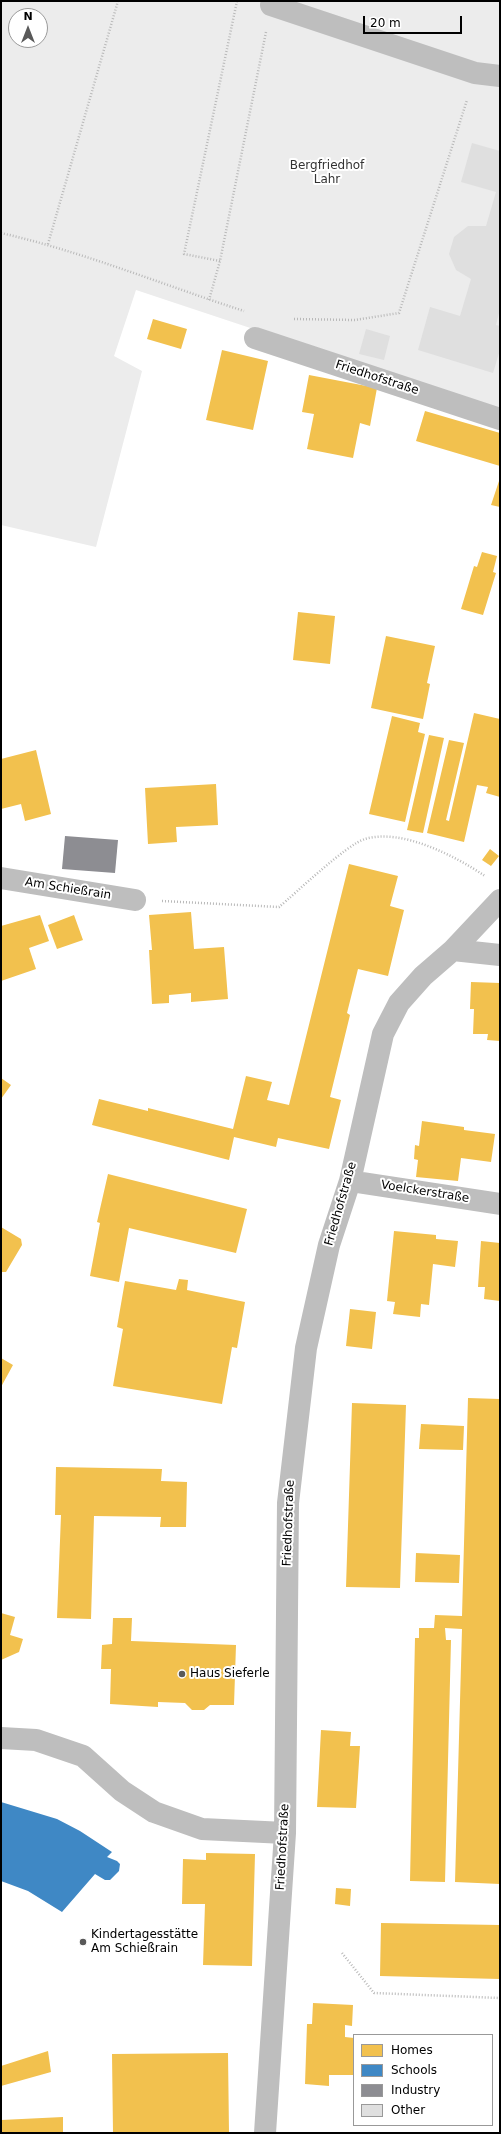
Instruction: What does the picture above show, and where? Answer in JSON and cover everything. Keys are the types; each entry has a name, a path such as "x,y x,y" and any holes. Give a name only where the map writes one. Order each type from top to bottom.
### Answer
{"street":[{"path":"271,4 475,73 500,76"},
{"name":"Friedhofstraße","path":"255,338 500,418"},
{"name":"Am Schießrain","path":"1,878 135,900"},
{"name":"Friedhofstraße","path":"265,2133 285,1832 288,1503 306,1348 329,1245 350,1181 383,1034 398,1002 423,976 453,950 500,900"},
{"path":"453,950 500,955"},
{"name":"Voelckerstraße","path":"350,1181 500,1204"},
{"path":"1,1738 36,1740 83,1756 122,1791 154,1812 202,1829 285,1832"}],"path":[{"path":"48,244 118,1"},
{"path":"220,261 184,254 237,1"},
{"path":"209,300 220,261 271,4"},
{"path":"292,319 355,320 399,313 475,73"},
{"path":"1,233 48,244 122,268 246,312"},
{"path":"135,900 279,907 351,847 365,839 372,838 392,837 418,843 466,864 488,879"},
{"path":"342,1953 374,1993 500,1998"}],"green space":[{"name":"Bergfriedhof Lahr","path":"1,1 500,1 500,411 136,290 114,356 142,371 96,547 1,525"}],"building: Homes":[{"path":"153,319 187,329 181,349 147,339"},
{"path":"222,350 268,361 253,430 206,420"},
{"path":"309,375 377,388 370,426 360,423 353,458 307,449 314,414 302,412"},
{"path":"425,411 500,433 500,466 416,441"},
{"path":"500,478 500,507 491,505"},
{"path":"482,552 497,556 493,572 496,573 483,615 461,609 474,566 477,567"},
{"path":"298,612 335,616 330,664 293,660"},
{"path":"386,636 435,646 427,683 430,684 423,719 371,708"},
{"path":"474,713 500,719 500,797 486,793 488,787 477,785 464,842 427,833 449,740 464,743 446,820 449,821"},
{"path":"392,716 420,723 418,732 425,734 405,822 369,814"},
{"path":"429,735 444,738 423,833 407,830"},
{"path":"36,750 51,814 25,821 21,804 1,809 1,759"},
{"path":"216,784 218,825 176,827 177,842 148,844 145,788"},
{"path":"490,849 499,856 491,866 482,860"},
{"path":"349,864 398,876 390,906 404,910 388,976 358,969 347,1013 350,1015 330,1097 341,1100 329,1149 278,1138 276,1147 234,1137 229,1160 92,1125 99,1099 148,1111 148,1108 233,1129 246,1076 272,1082 267,1100 289,1105"},
{"path":"191,912 194,949 224,947 228,999 191,1002 191,993 169,995 169,1003 152,1004 149,950 152,950 149,915"},
{"path":"40,915 49,941 29,948 36,969 1,981 1,926"},
{"path":"74,915 83,940 57,949 48,925"},
{"path":"471,982 500,983 500,1041 487,1040 488,1034 473,1034 474,1009 470,1009"},
{"path":"1,1078 11,1085 1,1099"},
{"path":"422,1121 464,1127 464,1130 495,1134 491,1162 461,1158 458,1181 416,1177 418,1160 414,1159 415,1145 419,1146"},
{"path":"108,1174 247,1209 236,1253 129,1228 119,1282 90,1276 100,1223 97,1222"},
{"path":"1,1227 21,1239 22,1245 6,1272 1,1272"},
{"path":"394,1231 436,1235 436,1239 458,1241 455,1267 433,1264 429,1305 421,1304 420,1317 393,1314 395,1302 387,1301"},
{"path":"481,1241 500,1243 500,1301 484,1299 485,1287 478,1287"},
{"path":"179,1279 188,1280 187,1290 245,1302 237,1348 232,1347 222,1404 113,1386 123,1329 117,1327 125,1281 176,1290"},
{"path":"350,1309 376,1312 372,1349 346,1346"},
{"path":"1,1358 13,1365 1,1387"},
{"path":"468,1398 500,1399 500,1884 455,1882 462,1629 445,1628 446,1640 451,1640 445,1882 410,1881 415,1638 419,1638 419,1628 434,1628 435,1615 462,1616"},
{"path":"352,1403 406,1405 400,1588 346,1587"},
{"path":"421,1424 464,1426 463,1450 419,1449"},
{"path":"56,1467 162,1469 161,1481 187,1482 186,1527 160,1527 161,1517 94,1516 91,1619 57,1618 61,1515 55,1515"},
{"path":"416,1553 460,1555 459,1583 415,1582"},
{"path":"1,1613 15,1617 10,1635 23,1639 19,1652 1,1660"},
{"name":"Haus Sieferle","path":"113,1618 132,1618 131,1641 236,1645 234,1705 210,1705 204,1710 192,1710 185,1703 158,1702 158,1707 110,1704 111,1669 101,1669 102,1645 112,1644"},
{"path":"321,1730 351,1732 350,1746 360,1746 356,1808 317,1807"},
{"path":"206,1853 255,1854 252,1966 203,1965 205,1904 182,1904 183,1859 206,1860"},
{"path":"336,1888 351,1889 350,1906 335,1904"},
{"path":"381,1923 500,1925 500,1979 380,1976"},
{"path":"313,2003 353,2005 352,2026 345,2025 345,2037 353,2038 353,2075 329,2075 329,2086 305,2084 307,2024 312,2024"},
{"path":"48,2051 51,2072 1,2086 1,2066"},
{"path":"228,2053 229,2133 113,2133 112,2054"},
{"path":"63,2117 63,2133 1,2133 1,2120"}],"building: Schools":[{"path":"1,1802 57,1819 80,1831 112,1852 107,1857 117,1861 120,1864 119,1871 110,1880 105,1880 95,1874 62,1912 28,1891 1,1881"}],"building: Industry":[{"path":"65,836 118,840 115,873 62,869"}],"building: Other":[{"path":"472,143 500,151 500,309 496,325 500,326 500,350 493,373 418,350 430,307 460,316 471,279 456,270 449,254 454,237 468,226 486,226 496,192 461,182"},
{"path":"366,329 390,336 384,360 359,354"}],"place":[{"name":"Haus Sieferle","path":"182,1674"},
{"name":"Kindertagesstätte Am Schießrain","path":"83,1942"}]}
